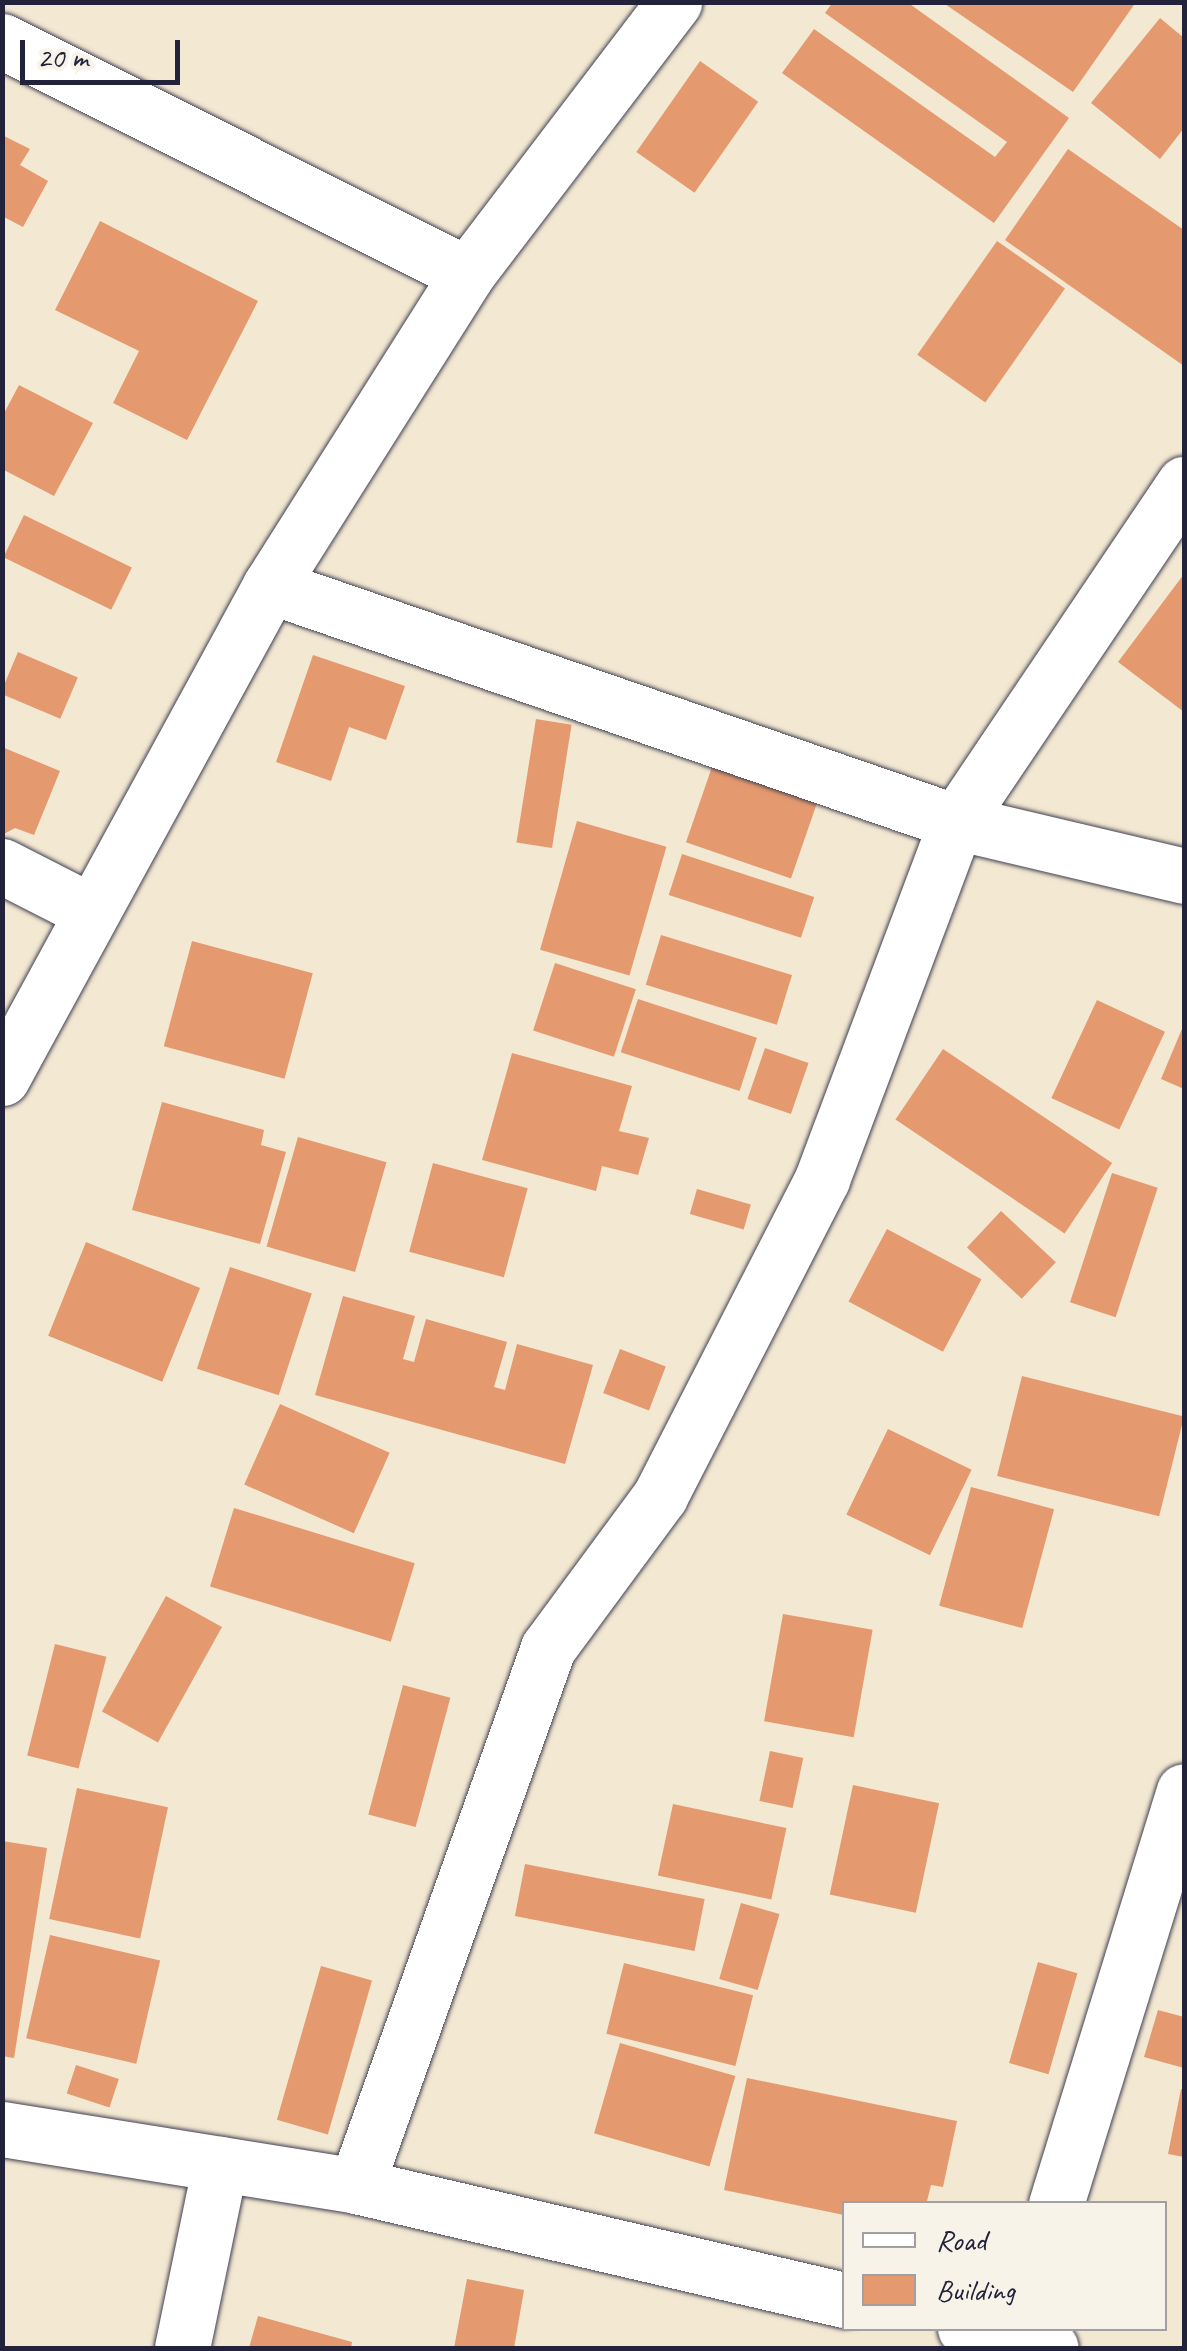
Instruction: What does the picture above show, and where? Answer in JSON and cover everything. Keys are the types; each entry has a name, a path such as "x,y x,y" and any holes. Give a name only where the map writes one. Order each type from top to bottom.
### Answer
{"street":[{"path":"2,1078 86,909 270,586 466,274 674,2"},
{"path":"2,41 466,274"},
{"path":"356,2186 548,1648 660,1496 822,1180 956,822 1184,484"},
{"path":"270,586 956,822 1184,876"},
{"path":"2,866 86,909"},
{"path":"1057,2201 1184,1790"},
{"path":"2,2129 356,2186 842,2300"},
{"path":"182,2348 220,2164"}],"building":[{"path":"833,2 907,2 1069,118 994,223 782,73 814,29 995,157 1007,142 825,13"},
{"path":"942,2 1136,2 1073,92"},
{"path":"1160,18 1184,38 1184,128 1160,159 1091,103"},
{"path":"700,61 758,102 694,193 636,152"},
{"path":"2,135 30,149 20,165 48,181 23,227 2,216"},
{"path":"1068,149 1184,230 1184,366 1005,240"},
{"path":"100,221 258,301 187,440 113,403 139,351 55,310"},
{"path":"997,241 1065,289 985,402 917,355"},
{"path":"19,385 93,423 54,496 2,469 2,417"},
{"path":"24,515 132,568 111,610 3,557"},
{"path":"1184,574 1184,712 1118,662"},
{"path":"18,652 78,677 60,719 2,694"},
{"path":"313,655 405,686 386,740 349,727 331,781 276,762"},
{"path":"536,719 572,725 552,848 516,842"},
{"path":"2,747 60,771 34,835 15,828 2,835"},
{"path":"714,761 819,797 791,878 686,842"},
{"path":"577,821 666,847 629,975 540,950"},
{"path":"682,854 814,897 801,938 669,895"},
{"path":"661,935 792,975 777,1025 646,985"},
{"path":"192,941 313,973 285,1079 164,1046"},
{"path":"555,963 636,989 614,1057 533,1031"},
{"path":"638,999 757,1038 740,1091 621,1052"},
{"path":"1097,1000 1165,1032 1119,1130 1051,1098"},
{"path":"1184,1024 1184,1089 1161,1079"},
{"path":"765,1048 808,1063 791,1114 747,1099"},
{"path":"943,1049 1112,1163 1065,1234 895,1119"},
{"path":"512,1053 632,1086 619,1131 649,1138 638,1175 602,1166 596,1191 482,1160"},
{"path":"162,1102 264,1130 261,1145 286,1152 260,1244 132,1210"},
{"path":"298,1137 386,1162 355,1272 267,1247"},
{"path":"433,1163 528,1188 504,1277 409,1252"},
{"path":"1112,1173 1158,1188 1116,1317 1070,1302"},
{"path":"697,1189 751,1204 744,1229 690,1214"},
{"path":"1001,1211 1056,1262 1022,1299 967,1248"},
{"path":"887,1229 981,1279 943,1352 849,1301"},
{"path":"86,1242 200,1288 162,1382 48,1336"},
{"path":"230,1267 312,1294 279,1395 197,1369"},
{"path":"343,1296 415,1316 403,1359 414,1362 426,1319 507,1342 494,1387 505,1390 517,1344 593,1365 565,1464 315,1395"},
{"path":"620,1349 666,1367 649,1410 603,1393"},
{"path":"1022,1376 1184,1416 1159,1516 997,1476"},
{"path":"280,1404 390,1453 354,1533 244,1484"},
{"path":"888,1429 972,1470 930,1555 846,1514"},
{"path":"971,1487 1054,1509 1022,1628 939,1606"},
{"path":"234,1508 415,1563 391,1642 210,1586"},
{"path":"166,1596 222,1627 158,1742 102,1711"},
{"path":"783,1614 873,1630 854,1737 764,1721"},
{"path":"55,1644 106,1657 79,1768 27,1756"},
{"path":"403,1685 450,1698 416,1827 368,1814"},
{"path":"770,1751 803,1758 793,1808 759,1801"},
{"path":"853,1785 939,1803 916,1913 830,1895"},
{"path":"77,1788 168,1807 140,1938 49,1919"},
{"path":"673,1804 786,1828 771,1900 658,1875"},
{"path":"2,1841 47,1848 14,2058 2,2056"},
{"path":"525,1864 705,1899 695,1951 515,1916"},
{"path":"741,1903 779,1914 758,1990 719,1979"},
{"path":"50,1935 160,1960 136,2064 26,2038"},
{"path":"1038,1962 1077,1973 1048,2074 1009,2063"},
{"path":"624,1963 753,1995 735,2066 606,2034"},
{"path":"321,1966 372,1981 328,2134 277,2120"},
{"path":"1158,2010 1184,2017 1184,2068 1144,2057"},
{"path":"620,2043 735,2076 709,2166 594,2133"},
{"path":"76,2065 119,2079 110,2107 67,2094"},
{"path":"747,2078 957,2121 943,2187 931,2185 927,2201 842,2201 842,2215 724,2190"},
{"path":"1181,2089 1184,2090 1184,2157 1168,2154"},
{"path":"467,2279 524,2290 514,2348 454,2348"},
{"path":"258,2316 352,2342 351,2348 249,2348"}]}
